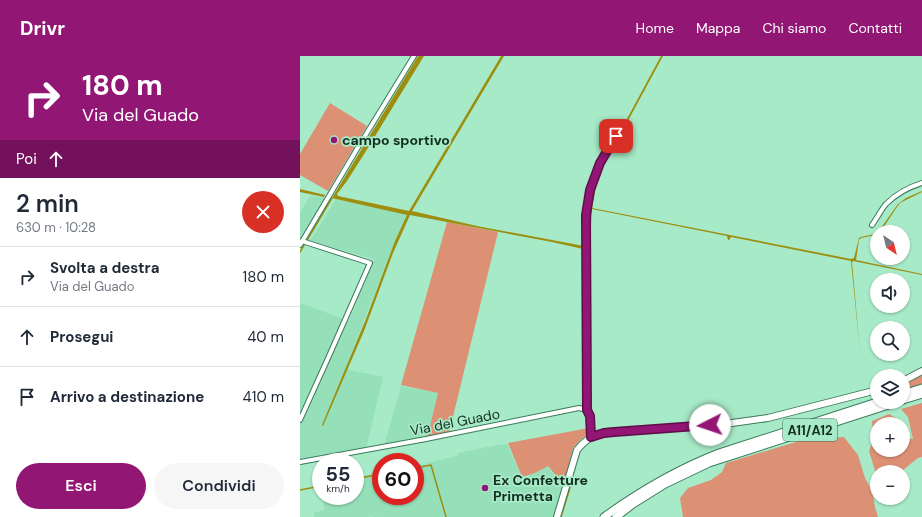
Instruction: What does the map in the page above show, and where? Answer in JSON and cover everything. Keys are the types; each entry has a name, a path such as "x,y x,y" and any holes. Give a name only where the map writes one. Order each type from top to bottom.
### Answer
{"highway":[{"path":"910,392 922,388"},
{"path":"910,398 922,394"},
{"name":"A11/A12","path":"604,517 721,456 870,404"},
{"name":"A11/A12","path":"721,456 875,409"},
{"name":"A11/A12","path":"616,517 631,502"}],"main road":[{"path":"910,377 922,371"},
{"path":"557,517 576,450 583,442 591,437 604,433 725,424 768,418 870,392"}],"street":[{"path":"301,243 414,56"},
{"path":"591,437 590,416 587,410 586,215 590,190 600,163 616,136"},
{"path":"872,225 886,205 894,198 906,189 922,183"},
{"path":"300,420 370,263 308,243 301,243"},
{"name":"Via del Guado","path":"300,462 426,439 579,408 587,410"}],"shaded area":[{"path":"418,56 424,56 366,151 337,194 338,196 409,211 501,56 504,56 412,211 477,226 584,246 583,249 410,215 393,253 364,331 323,426 322,425 366,319 395,241 407,215 332,198"},
{"path":"661,56 663,56 602,169 596,187 592,208 851,259 854,258 859,238 870,235 859,240 856,260 870,263 870,264 853,261 852,263 860,353 851,261 731,237 728,240 727,236 592,209 589,259 588,324 588,214 590,202 597,179 606,158"},
{"name":"campo sportivo","path":"330,103 367,126 328,191 300,175 300,154"},
{"path":"300,189 325,195 324,197 300,192"},
{"path":"922,191 900,203 885,225 883,225 898,204 906,198"},
{"path":"310,196 325,198 300,241 300,213"},
{"path":"336,199 408,215 396,239 345,369 383,377 366,449 344,453 312,453 312,459 300,461 300,303 349,321 374,259 310,241"},
{"path":"447,222 498,232 449,433 427,438 438,393 401,385"},
{"path":"873,265 880,265 922,275"},
{"path":"922,371 922,384 910,388 910,377"},
{"path":"401,386 438,393 427,438 384,446"},
{"path":"922,403 922,457 918,458 909,465 873,465 871,457 910,457 910,439 913,439 910,417 908,417 901,409 910,409 910,406"},
{"path":"889,414 894,417 882,417"},
{"path":"589,428 590,433 581,439 573,448 564,484 548,466 535,473 522,477 508,443"},
{"path":"844,437 858,455 865,478 870,487 870,505 875,505 878,517 683,517 680,498 688,488 711,480 722,472 726,463 806,439"},
{"path":"507,444 522,478 534,474 547,466 563,485 555,515 553,517 446,517 441,501 445,517 370,517 386,513 367,517 314,517 314,513 324,510 324,505 364,505 364,476 372,474 372,505 424,505 424,464 457,456 458,453"}],"waterway":[{"path":"300,252 332,198"},
{"path":"589,280 590,242"},
{"path":"587,416 588,438"},
{"path":"424,466 431,465 446,517"},
{"path":"364,477 372,476"},
{"path":"561,517 572,478"},
{"path":"300,490 312,488"}],"place":[{"name":"campo sportivo","path":"334,140"},
{"name":"Ex Confetture Primetta","path":"485,488"}],"route":[{"path":"616,136 600,163 590,190 586,215 587,410 590,416 591,437 604,433 710,425"}]}
